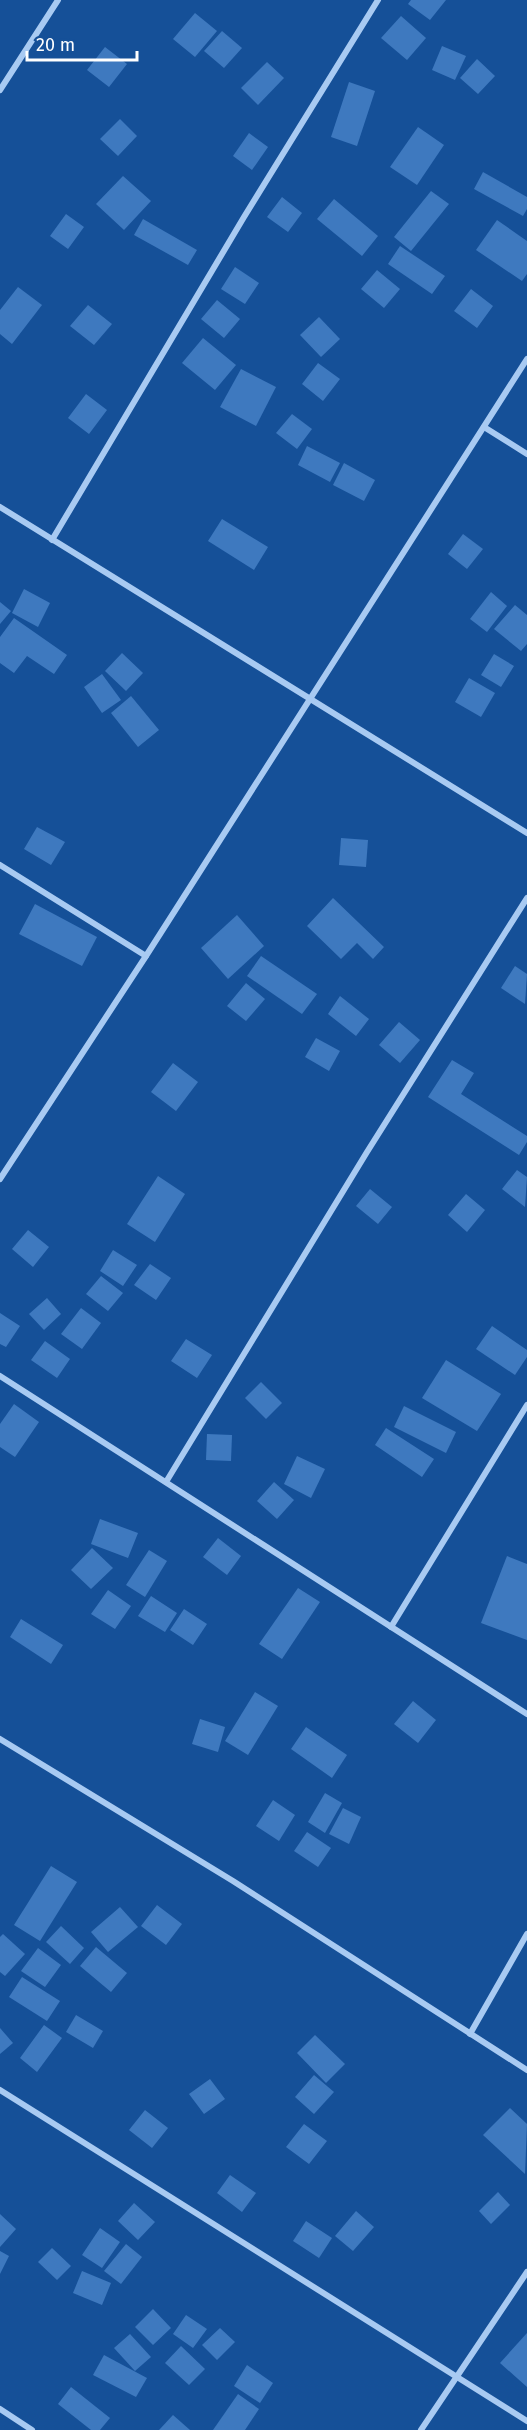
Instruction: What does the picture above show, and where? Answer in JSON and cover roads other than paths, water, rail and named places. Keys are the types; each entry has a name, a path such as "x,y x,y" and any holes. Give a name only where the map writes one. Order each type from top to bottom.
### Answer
{"street":[{"path":"0,90 57,0"},
{"path":"52,540 244,217 378,0"},
{"path":"0,1179 146,956 309,697 527,359"},
{"path":"484,426 527,454"},
{"path":"0,507 527,833"},
{"path":"0,865 146,956"},
{"path":"166,1482 373,1142 527,898"},
{"path":"0,1376 527,1714"},
{"path":"391,1627 527,1406"},
{"path":"0,1739 233,1881 527,2070"},
{"path":"470,2034 527,1934"},
{"path":"0,2090 527,2421"},
{"path":"421,2430 527,2272"},
{"path":"0,2409 32,2430"}]}
